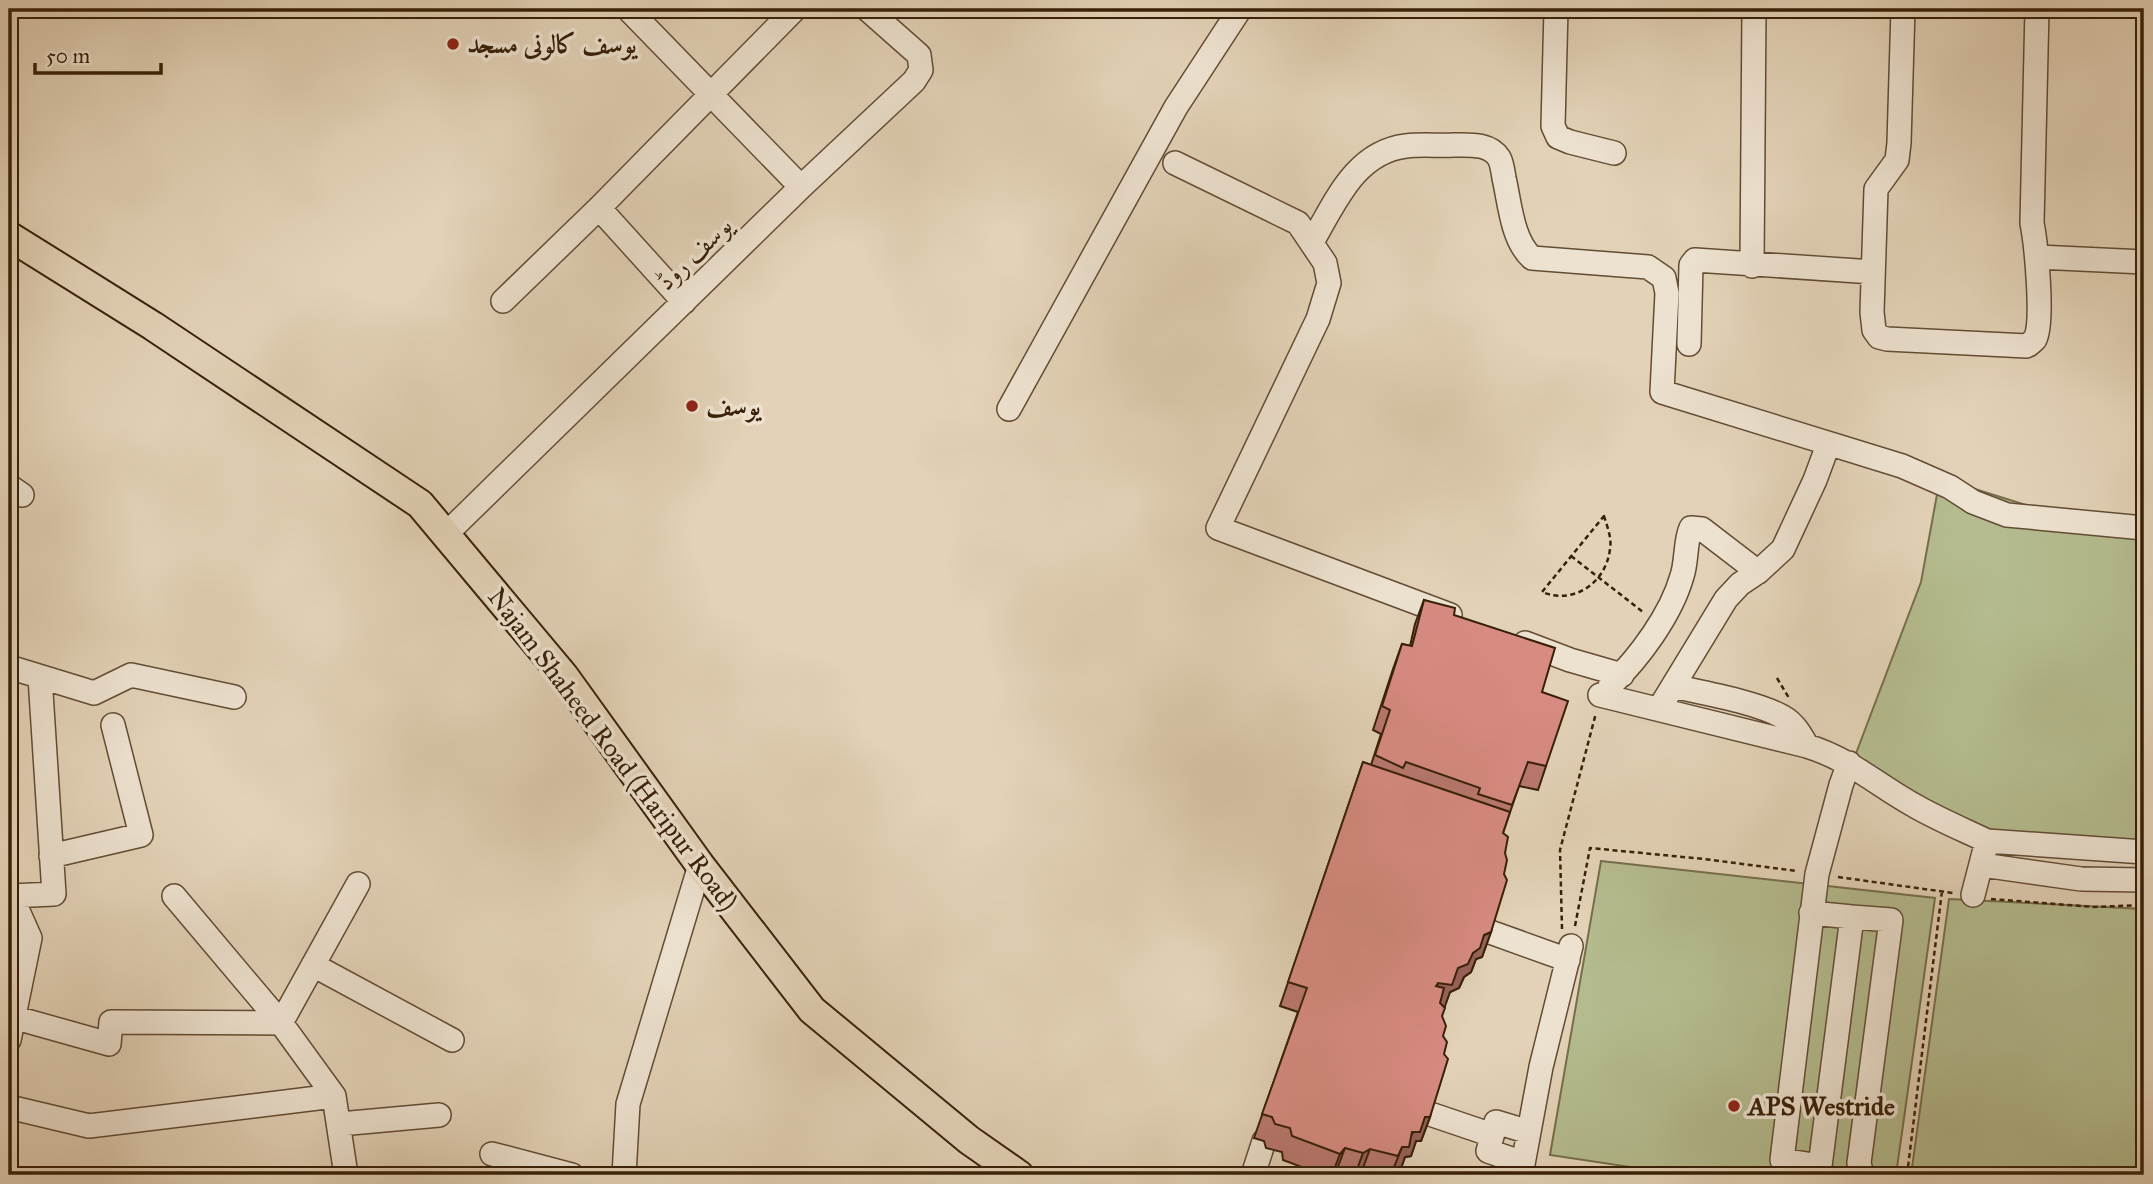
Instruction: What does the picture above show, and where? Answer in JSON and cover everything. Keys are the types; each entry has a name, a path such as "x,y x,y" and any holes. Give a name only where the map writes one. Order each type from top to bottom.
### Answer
{"main road":[{"name":"Najam Shaheed Road (Haripur Road)","path":"9,236 153,326 419,504 564,676 700,865 812,1010 970,1140 1019,1175"}],"street":[{"path":"628,9 801,187"},
{"path":"503,301 599,208 795,9"},
{"name":"یوسف روڈ","path":"446,534 801,187 914,81 920,70 919,55 867,9"},
{"path":"1009,409 1177,107 1240,9"},
{"path":"1556,9 1553,127 1558,137 1614,153"},
{"path":"1752,266 1754,9"},
{"path":"1903,9 1897,160 1876,189 1872,312 1874,330 1879,337 1887,339 2027,346 2035,339 2037,326 2038,257 2032,223 2037,9"},
{"path":"1312,242 1348,181 1363,164 1384,151 1406,146 1471,145 1490,149 1500,158 1514,225 1524,251 1532,258 1647,267 1664,278 1667,293 1662,392 1902,466 1950,487 1973,502 2007,515 2144,528"},
{"path":"1175,163 1298,223 1325,263 1329,283 1318,319 1218,528 1466,621"},
{"path":"599,208 684,302"},
{"path":"2038,257 2144,262"},
{"path":"1689,344 1692,265 1695,260 1752,266 1873,272"},
{"path":"1659,709 1726,599 1783,549 1828,445"},
{"path":"1601,695 1622,675 1659,624 1681,580 1691,528 1702,529 1758,572"},
{"path":"1505,636 1570,660 1622,675"},
{"path":"9,667 94,693 131,675 234,697"},
{"path":"9,1040 11,1016 30,938 10,893 54,894 40,677"},
{"path":"1673,686 1714,695 1785,718 1799,732 1807,746"},
{"path":"1601,695 1807,746 1849,763 1916,807 1987,841 2144,852"},
{"path":"51,856 141,835 113,724"},
{"path":"1811,913 1891,920 1859,1163 1861,1172 1783,1160 1811,913 1819,863 1849,763"},
{"path":"1973,895 1987,841"},
{"path":"623,1175 628,1104 700,865"},
{"path":"1982,865 2081,879 2144,880"},
{"path":"281,1023 358,884"},
{"path":"174,896 281,1023 334,1096 346,1175"},
{"path":"1820,1166 1852,917"},
{"path":"1490,932 1569,953 1541,1067 1529,1132 1522,1169 1488,1150 1496,1122 1529,1132"},
{"path":"313,965 452,1040"},
{"path":"11,1016 109,1044 111,1021 281,1023"},
{"path":"9,1107 89,1126 334,1096"},
{"path":"1430,1114 1492,1135"},
{"path":"340,1124 439,1115"},
{"path":"1253,1175 1264,1141"},
{"path":"492,1154 572,1175"}],"path":[{"path":"1604,516 1609,530 1610,549 1599,578 1584,592 1569,596 1553,597 1542,592 1571,556 1604,516"},
{"path":"1571,556 1659,624"},
{"path":"1569,953 1563,940 1560,850 1601,695"},
{"path":"1907,1175 1942,891"}],"green space":[{"path":"1940,478 2042,510 2144,518 2144,841 1981,829 1945,816 1855,756 1921,582"},
{"path":"1601,861 1935,898 1896,1175 1683,1175 1550,1155"},
{"path":"1949,899 2144,909 2144,1175 1911,1175"}],"building":[{"path":"1424,600 1455,608 1454,615 1555,648 1542,692 1568,701 1546,766 1528,762 1512,805 1478,794 1480,788 1406,762 1403,768 1375,755 1390,710 1382,706 1402,644 1412,646"},
{"path":"1363,762 1510,812 1503,833 1508,837 1504,874 1507,880 1491,932 1484,935 1480,948 1473,953 1468,964 1458,968 1452,985 1438,983 1436,986 1444,988 1440,1003 1445,1008 1442,1016 1446,1026 1443,1036 1447,1042 1444,1054 1448,1059 1430,1117 1425,1117 1420,1132 1412,1132 1409,1147 1402,1147 1398,1156 1370,1149 1363,1153 1345,1148 1340,1154 1292,1136 1290,1128 1275,1124 1272,1117 1262,1114 1307,988 1288,982"}],"place":[{"name":"یوسف کالونی مسجد","path":"453,44"},
{"name":"یوسف","path":"692,406"},
{"name":"APS Westride","path":"1734,1106"}]}
